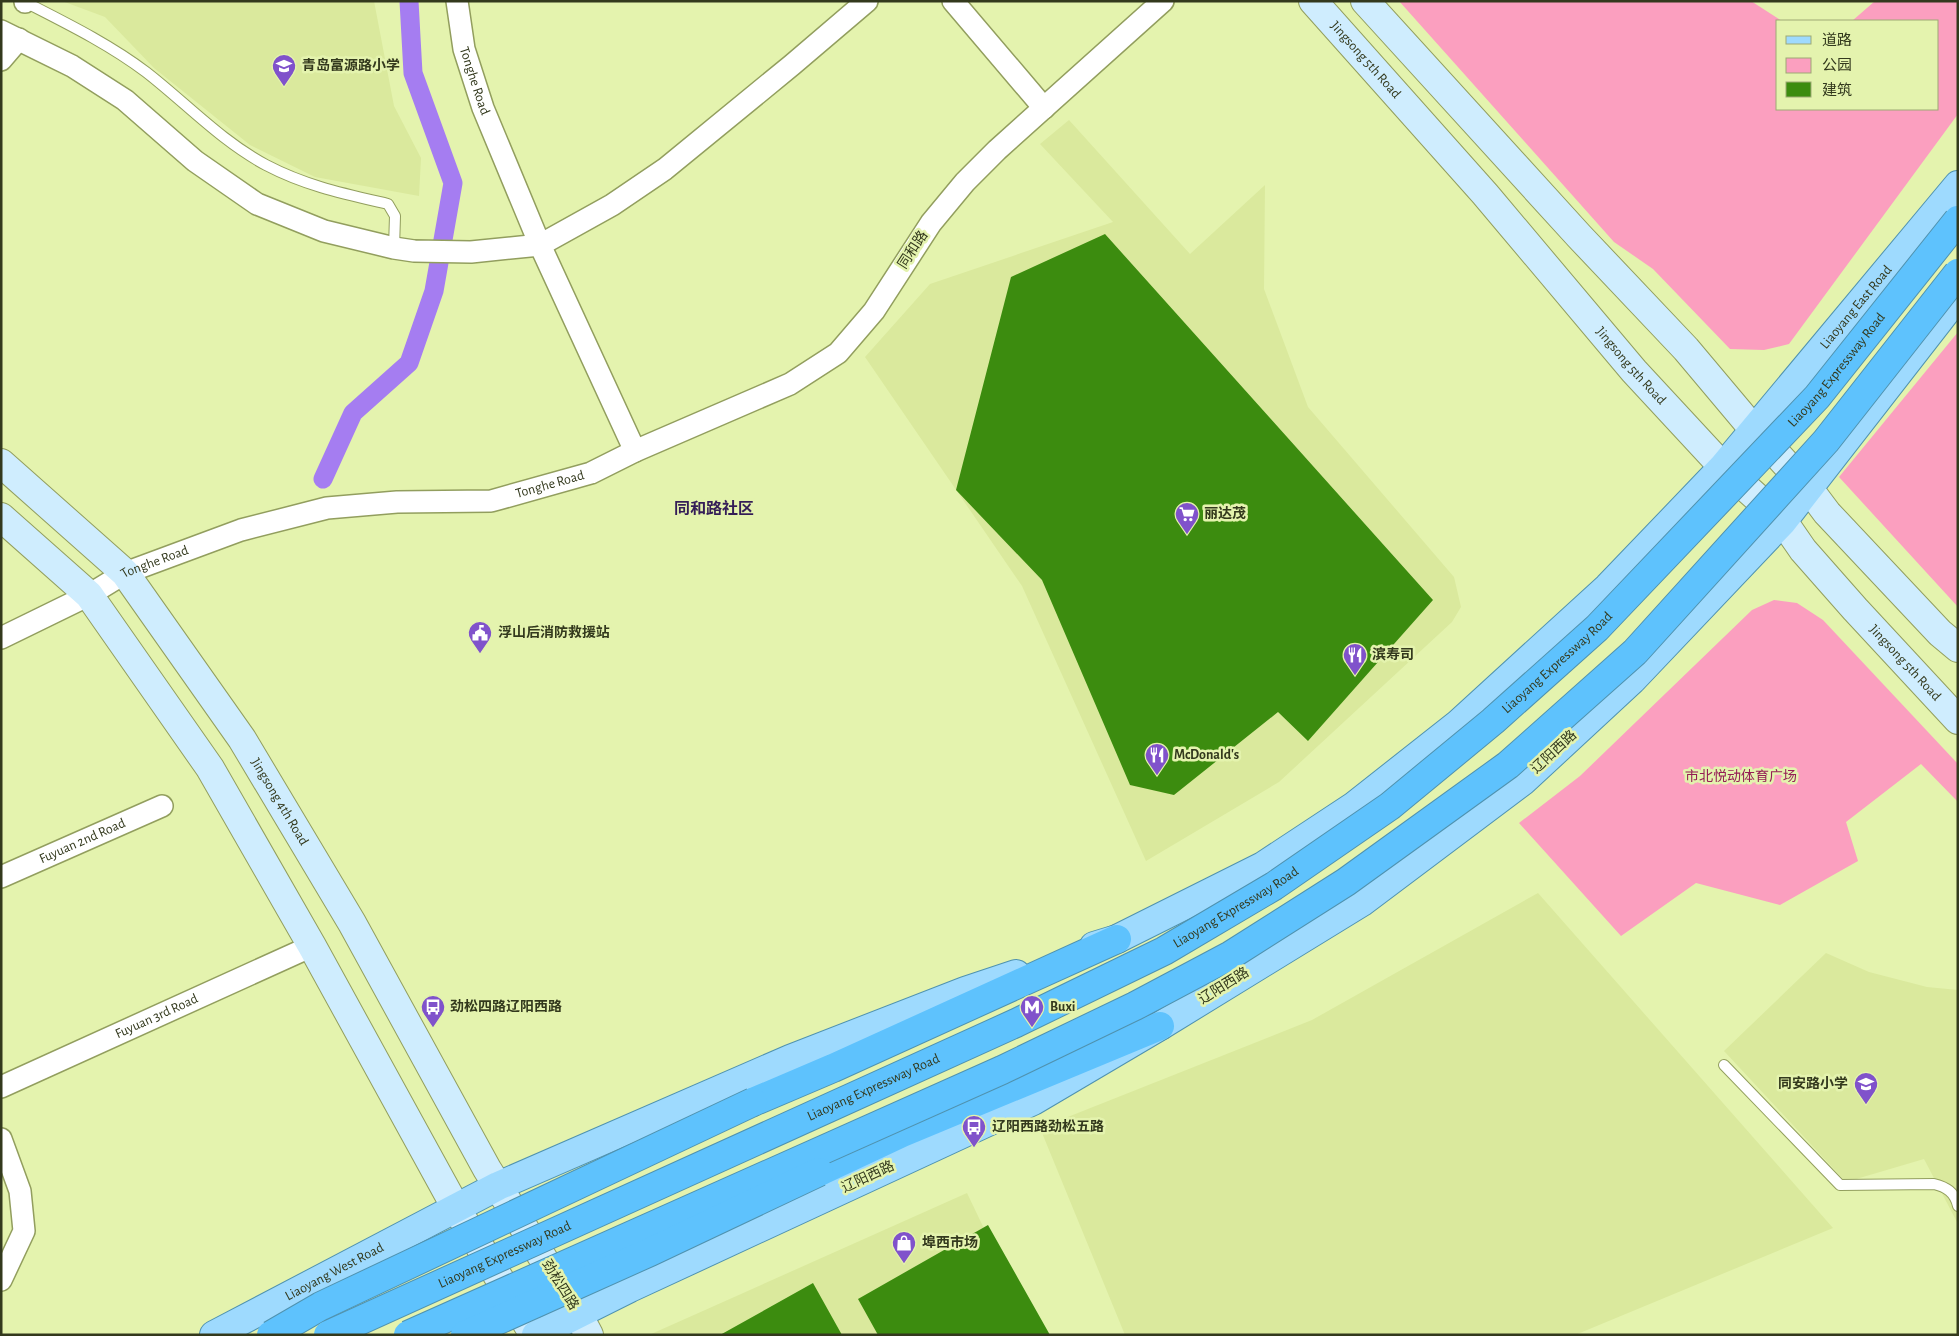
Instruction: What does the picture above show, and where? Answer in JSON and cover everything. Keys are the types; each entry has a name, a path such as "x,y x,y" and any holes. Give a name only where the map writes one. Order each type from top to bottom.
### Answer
{"highway":[{"name":"Liaoyang Expressway Road","path":"328,1335 1016,1023 1164,951 1274,886 1390,806 1493,721 1597,628 1817,397 1958,220"},
{"path":"408,1335 1020,1061 1135,1006 1231,955 1346,882 1508,765 1635,652 1826,441 1958,274"},
{"path":"272,1335 321,1306 753,1102 833,1068 1116,939"},
{"path":"465,1335 650,1252 902,1133 1160,1026"}],"main road":[{"name":"Liaoyang East Road","path":"1756,429 1958,185"},
{"path":"1809,489 1958,296"},
{"path":"456,1208 498,1186 790,1059 965,991 1116,939 1263,866 1361,800 1458,724 1608,587 1723,467 1756,429"},
{"name":"辽阳西路","path":"535,1335 583,1324 1033,1101 1160,1026 1362,902 1522,781 1632,680 1783,521 1809,489"},
{"name":"Liaoyang West Road","path":"214,1335 456,1208"}],"street":[{"name":"Tonghe Road","path":"1,638 89,595 124,573 241,530 327,508 397,502 491,501 591,473 635,451 540,245 483,108 464,48 457,1"},
{"path":"1,60 10,35 72,66 125,100 195,161 257,204 324,231 404,249 471,252 540,245 612,205 665,169 792,65 866,1"},
{"path":"953,1 1044,108"},
{"name":"同和路","path":"635,451 790,384 838,353 874,311 931,223 965,182 997,150 1163,1"},
{"name":"Jingsong 5th Road","path":"1313,1 1485,194 1634,370 1723,467 1783,521 1804,550 1855,609 1958,720"},
{"path":"1365,1 1579,236 1686,349 1749,424 1756,429 1809,489 1827,514 1940,633 1958,648"},
{"name":"Jingsong 4th Road","path":"1,463 124,573 242,739 352,923 498,1186"},
{"path":"1,517 89,595 210,768 312,946 456,1208 535,1335"},
{"name":"Fuyuan 2nd Road","path":"1,877 162,806"},
{"name":"Fuyuan 3rd Road","path":"1,1087 312,946"},
{"path":"1,1139 20,1191 24,1231 1,1280"},
{"name":"劲松四路","path":"498,1186 583,1324"}],"lane":[{"path":"25,1 102,43 138,67 224,138 266,165 320,188 388,204 395,216 404,249"},
{"path":"1724,1065 1840,1185 1934,1184 1947,1188 1957,1200 1958,1206"}],"shaded area":[{"name":"青岛富源路小学","path":"62,1 374,1 394,106 421,158 419,196 315,177 250,145 154,68 105,17"},
{"name":"丽达茂","path":"1069,120 1190,254 1265,185 1264,289 1308,407 1454,577 1461,607 1452,622 1279,782 1146,861 1022,586 865,357 930,284 1113,222 1040,144"},
{"path":"1538,893 1833,1228 1575,1335 1125,1335 1040,1128 1312,1020"},
{"name":"同安路小学","path":"1826,953 1869,972 1927,987 1958,990 1958,1224 1924,1159 1846,1182 1724,1051"},
{"name":"埠西市场","path":"967,1193 1035,1335 649,1335"}],"green space":[{"path":"1399,1 1751,1 1780,20 1776,20 1776,110 1939,110 1939,20 1853,20 1875,1 1958,1 1958,114 1789,344 1764,350 1730,349 1653,269 1614,242"},
{"path":"1958,332 1958,607 1839,477"},
{"name":"市北悦动体育广场","path":"1774,600 1797,603 1823,620 1958,764 1958,802 1921,764 1846,822 1858,861 1780,905 1696,883 1621,936 1519,823 1580,776 1752,610"}],"building":[{"name":"丽达茂","path":"1105,234 1433,600 1308,741 1278,712 1174,795 1130,785 1042,580 956,490 1011,277"},
{"path":"988,1225 1050,1335 878,1335 858,1299"},
{"path":"813,1283 842,1335 720,1335"}],"waterway":[{"path":"323,479 353,413 409,363 434,291 453,183 413,73 409,1"}],"place":[{"name":"青岛富源路小学","path":"284,87"},
{"name":"丽达茂","path":"1187,535"},
{"name":"浮山后消防救援站","path":"480,654"},
{"name":"滨寿司","path":"1355,676"},
{"name":"McDonald's","path":"1157,776"},
{"name":"劲松四路辽阳西路","path":"433,1028"},
{"name":"Buxi","path":"1032,1028"},
{"name":"同安路小学","path":"1866,1105"},
{"name":"辽阳西路劲松五路","path":"974,1148"},
{"name":"埠西市场","path":"904,1264"}],"district":[{"name":"同和路社区","path":"714,509"}]}
